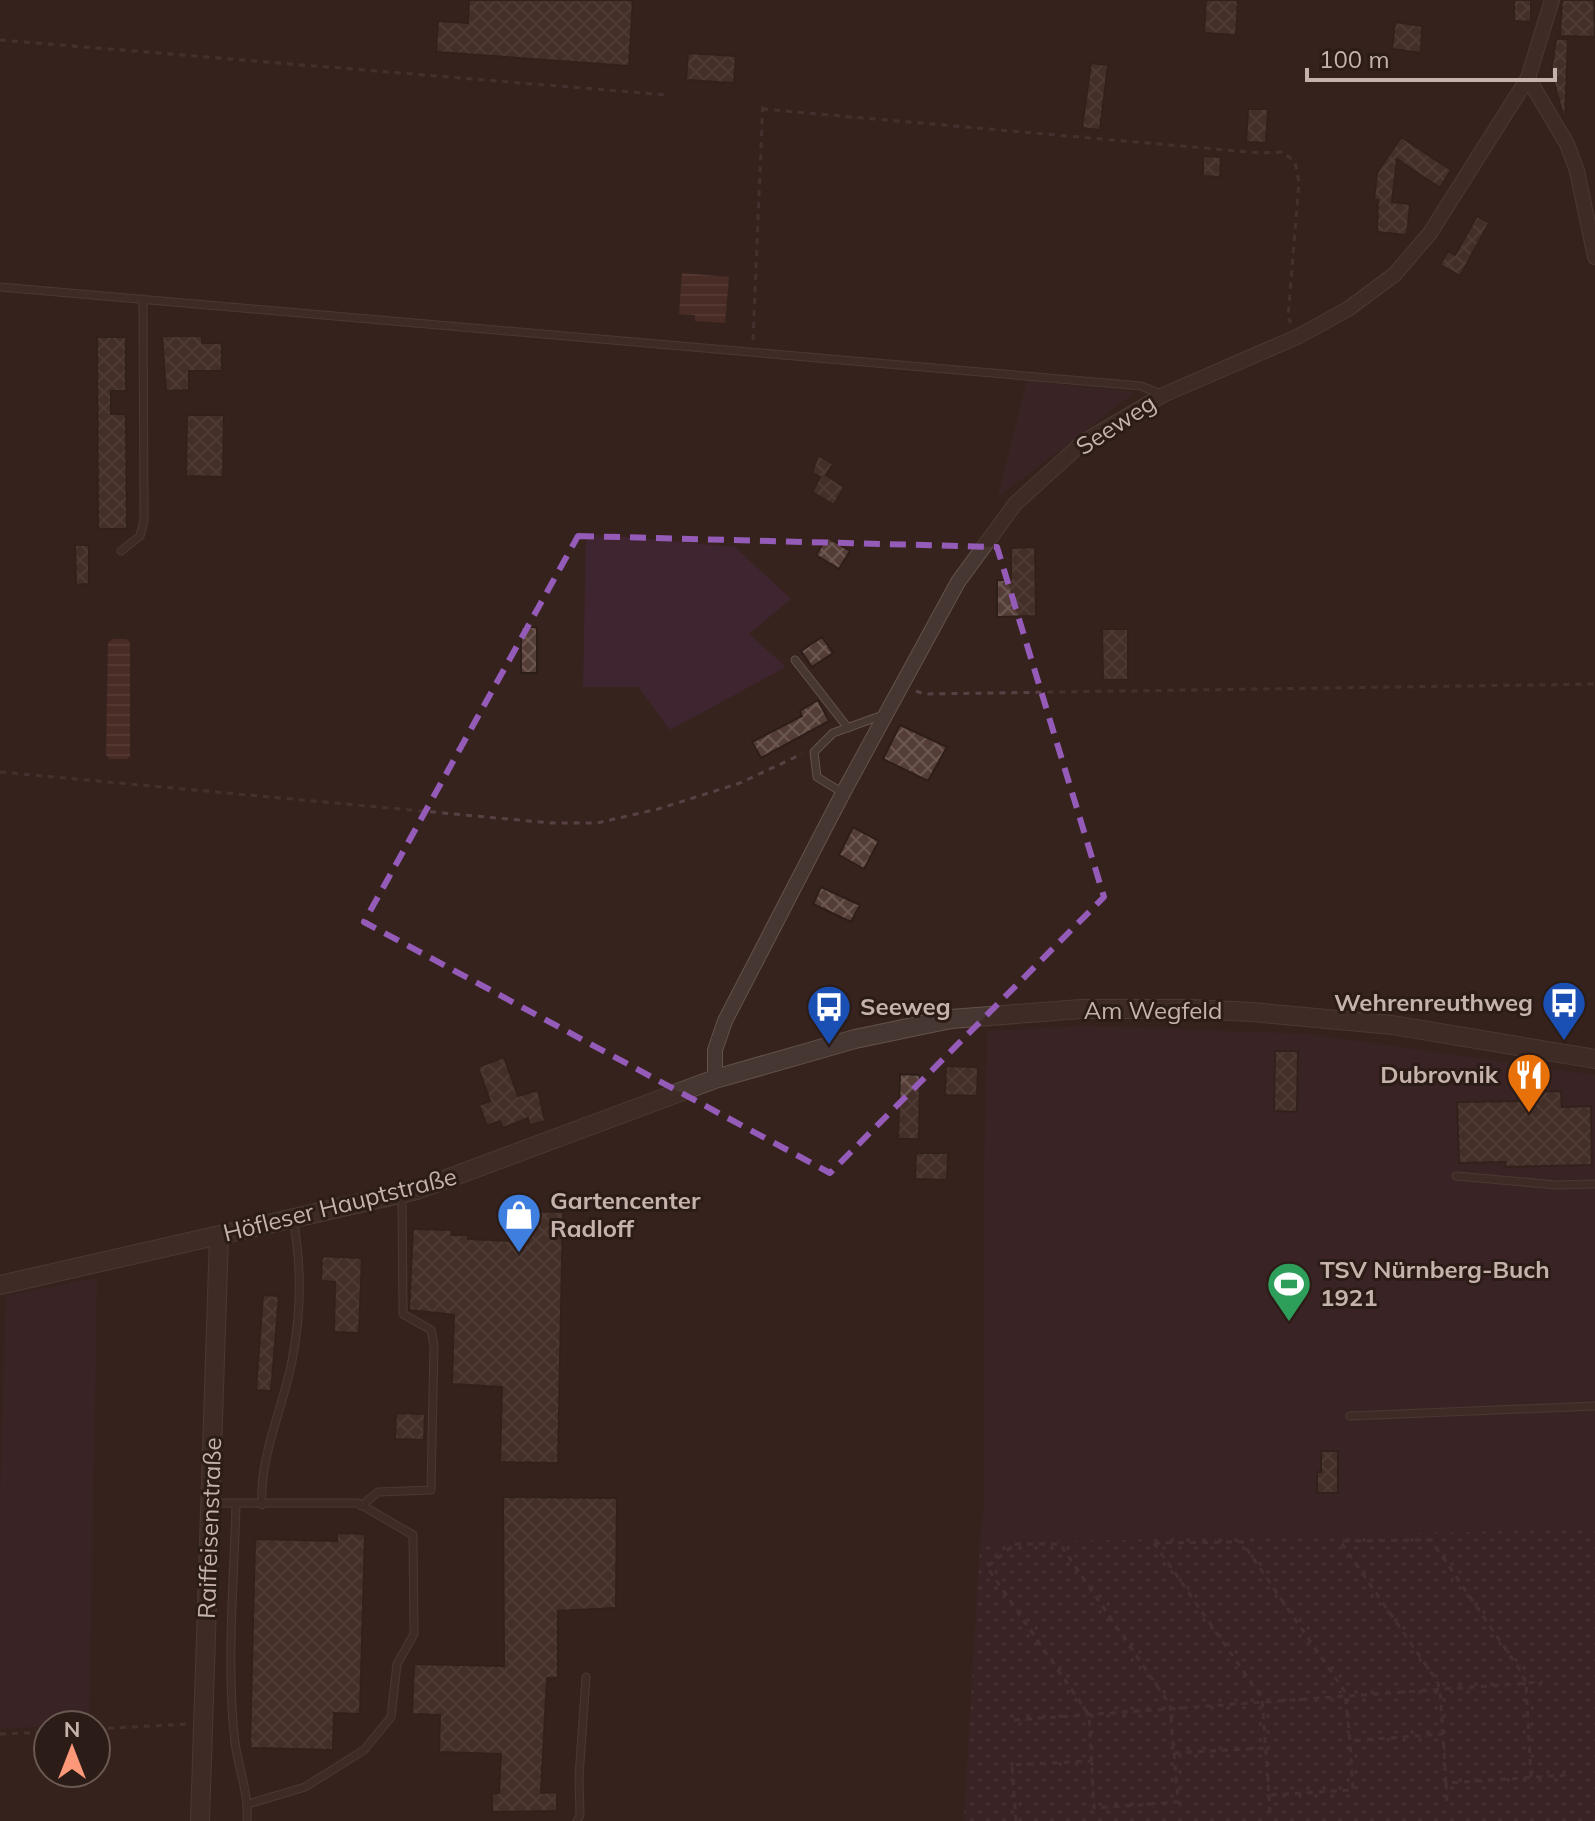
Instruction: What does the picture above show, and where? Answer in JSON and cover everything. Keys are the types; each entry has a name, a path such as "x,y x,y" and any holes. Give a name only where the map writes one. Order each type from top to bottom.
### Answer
{"street":[{"name":"Seeweg","path":"715,1079 713,1063 719,1036 843,793 958,582 1015,504 1083,442 1163,395 1297,337 1348,309 1395,274 1430,233 1528,78 1552,0"},
{"path":"1528,78 1567,144 1593,232 1595,257"},
{"name":"Am Wegfeld","path":"715,1079 907,1026 983,1015 1081,1009 1191,1009 1341,1019 1434,1031 1595,1059"},
{"name":"Höfleser Hauptstraße","path":"0,1285 402,1194 450,1180 715,1079"},
{"name":"Raiffeisenstraße","path":"200,1821 219,1235"}],"lane":[{"path":"0,287 1141,386 1163,395"},
{"path":"121,551 140,536 144,521 143,299"},
{"path":"795,660 848,728"},
{"path":"843,793 817,777 814,752 833,733 885,714"},
{"path":"1456,1176 1556,1185 1595,1184"},
{"path":"361,1506 378,1492 431,1490 434,1345 431,1330 403,1314 402,1194"},
{"path":"262,1505 261,1483 292,1359 299,1291 298,1248 293,1219"},
{"path":"1350,1416 1595,1406"},
{"path":"211,1503 358,1503 413,1535 414,1634 397,1664 391,1717 364,1750 305,1787 248,1804"},
{"path":"236,1504 232,1651 235,1743 248,1804 247,1821"},
{"path":"577,1821 580,1815 579,1777 586,1677"}],"path":[{"path":"0,40 667,95"},
{"path":"753,352 763,100"},
{"path":"762,109 1260,153 1283,152 1295,162 1299,182 1288,317 1297,337"},
{"path":"901,686 924,694 1595,684"},
{"path":"0,772 551,823 597,823 658,809 740,783 798,754 814,752"},
{"path":"1447,1801 1437,1681 1340,1541 1431,1540 1522,1673 1526,1684 1531,1777"},
{"path":"1269,1795 1353,1790 1346,1697 1242,1542 1154,1543 1263,1703 1270,1815"},
{"path":"1015,1544 1060,1544 1172,1710 1178,1802 1094,1808 1089,1715 987,1567 1015,1544"},
{"path":"1014,1720 1543,1682"},
{"path":"112,1728 203,1723"},
{"path":"0,1734 32,1733"},
{"path":"1350,1741 1442,1734"},
{"path":"1174,1753 1265,1748"},
{"path":"1016,1821 1012,1765 1091,1761"},
{"path":"1446,1783 1568,1775"}],"highlighted area":[{"path":"578,536 997,547 1104,897 830,1173 364,922"}],"shaded area":[{"path":"682,273 729,277 725,323 695,321 695,315 679,314"},
{"path":"1027,381 1135,392 998,497"},
{"path":"586,533 735,547 791,599 749,634 786,667 670,730 638,687 583,687"},
{"path":"113,639 130,642 130,756 127,759 110,759 106,755 108,643"},
{"name":"TSV Nürnberg-Buch 1921","path":"1084,1026 1307,1034 1595,1075 1595,1529 980,1543 984,1505 987,1031"},
{"path":"97,1278 89,1709 32,1709 32,1727 0,1729 0,1512 6,1296"},
{"path":"1595,1529 1595,1821 964,1821 980,1543"}],"building":[{"path":"469,0 633,0 629,66 436,52 438,21 468,23"},
{"path":"1206,0 1238,0 1236,35 1204,33"},
{"path":"1514,0 1531,0 1531,22 1514,21"},
{"path":"1562,0 1594,0 1595,37 1560,36"},
{"path":"1395,22 1422,26 1421,53 1392,49"},
{"path":"1556,39 1568,39 1565,122 1551,72"},
{"path":"688,53 736,56 734,83 686,80"},
{"path":"1091,63 1108,65 1100,130 1082,128"},
{"path":"1248,109 1268,109 1266,143 1246,142"},
{"path":"1401,137 1451,170 1440,188 1397,159 1392,202 1410,204 1407,235 1377,232 1378,200 1374,200 1377,173"},
{"path":"1203,156 1221,157 1220,177 1203,176"},
{"path":"1477,216 1489,223 1460,276 1440,265 1448,251 1455,255"},
{"path":"162,336 202,336 202,343 222,343 222,371 189,371 189,390 166,391"},
{"path":"97,337 126,337 126,391 111,391 111,414 126,414 127,529 98,529"},
{"path":"187,415 224,415 223,477 186,476"},
{"path":"818,455 833,464 826,475 844,487 834,505 812,492 820,477 812,473"},
{"path":"827,537 850,551 839,569 816,555"},
{"path":"75,545 89,545 89,584 76,585"},
{"path":"1035,547 1036,616 997,617 997,580 1011,580 1011,548"},
{"path":"521,627 537,627 537,673 521,673"},
{"path":"1102,629 1128,629 1128,680 1103,680"},
{"path":"822,637 833,653 812,667 801,651"},
{"path":"818,700 829,721 761,758 752,742 802,716 800,711"},
{"path":"900,725 947,747 928,781 883,759"},
{"path":"853,827 879,841 864,869 839,855"},
{"path":"821,887 860,905 851,922 813,904"},
{"path":"1275,1051 1298,1051 1297,1112 1274,1111"},
{"path":"504,1057 518,1096 538,1090 545,1121 530,1125 528,1118 503,1128 500,1121 487,1126 479,1105 490,1101 478,1067"},
{"path":"946,1066 978,1067 977,1096 945,1095"},
{"path":"900,1074 920,1075 919,1139 898,1139"},
{"path":"1561,1091 1562,1107 1591,1106 1592,1165 1506,1167 1505,1162 1459,1163 1457,1102 1526,1101 1526,1092"},
{"path":"916,1153 948,1153 947,1180 915,1179"},
{"path":"516,1211 563,1212 558,1463 500,1462 502,1387 452,1384 454,1315 409,1310 413,1229 452,1230 451,1235 468,1235 468,1239 515,1241"},
{"path":"322,1256 362,1258 359,1333 334,1332 335,1282 321,1281"},
{"path":"263,1295 279,1296 271,1391 256,1390"},
{"path":"396,1413 425,1414 424,1440 395,1439"},
{"path":"1321,1451 1338,1451 1338,1493 1317,1493"},
{"path":"503,1497 617,1498 616,1608 558,1611 558,1678 547,1678 541,1793 557,1792 557,1811 492,1812 492,1794 499,1793 501,1754 439,1752 440,1715 412,1714 414,1664 504,1666"},
{"path":"337,1533 365,1534 360,1714 334,1713 333,1750 250,1748 255,1539 337,1541"}],"place":[{"name":"Wehrenreuthweg","path":"1564,1042"},
{"name":"Seeweg","path":"829,1046"},
{"name":"Dubrovnik","path":"1529,1114"},
{"name":"Gartencenter Radloff","path":"519,1254"},
{"name":"TSV Nürnberg-Buch 1921","path":"1289,1323"}]}
